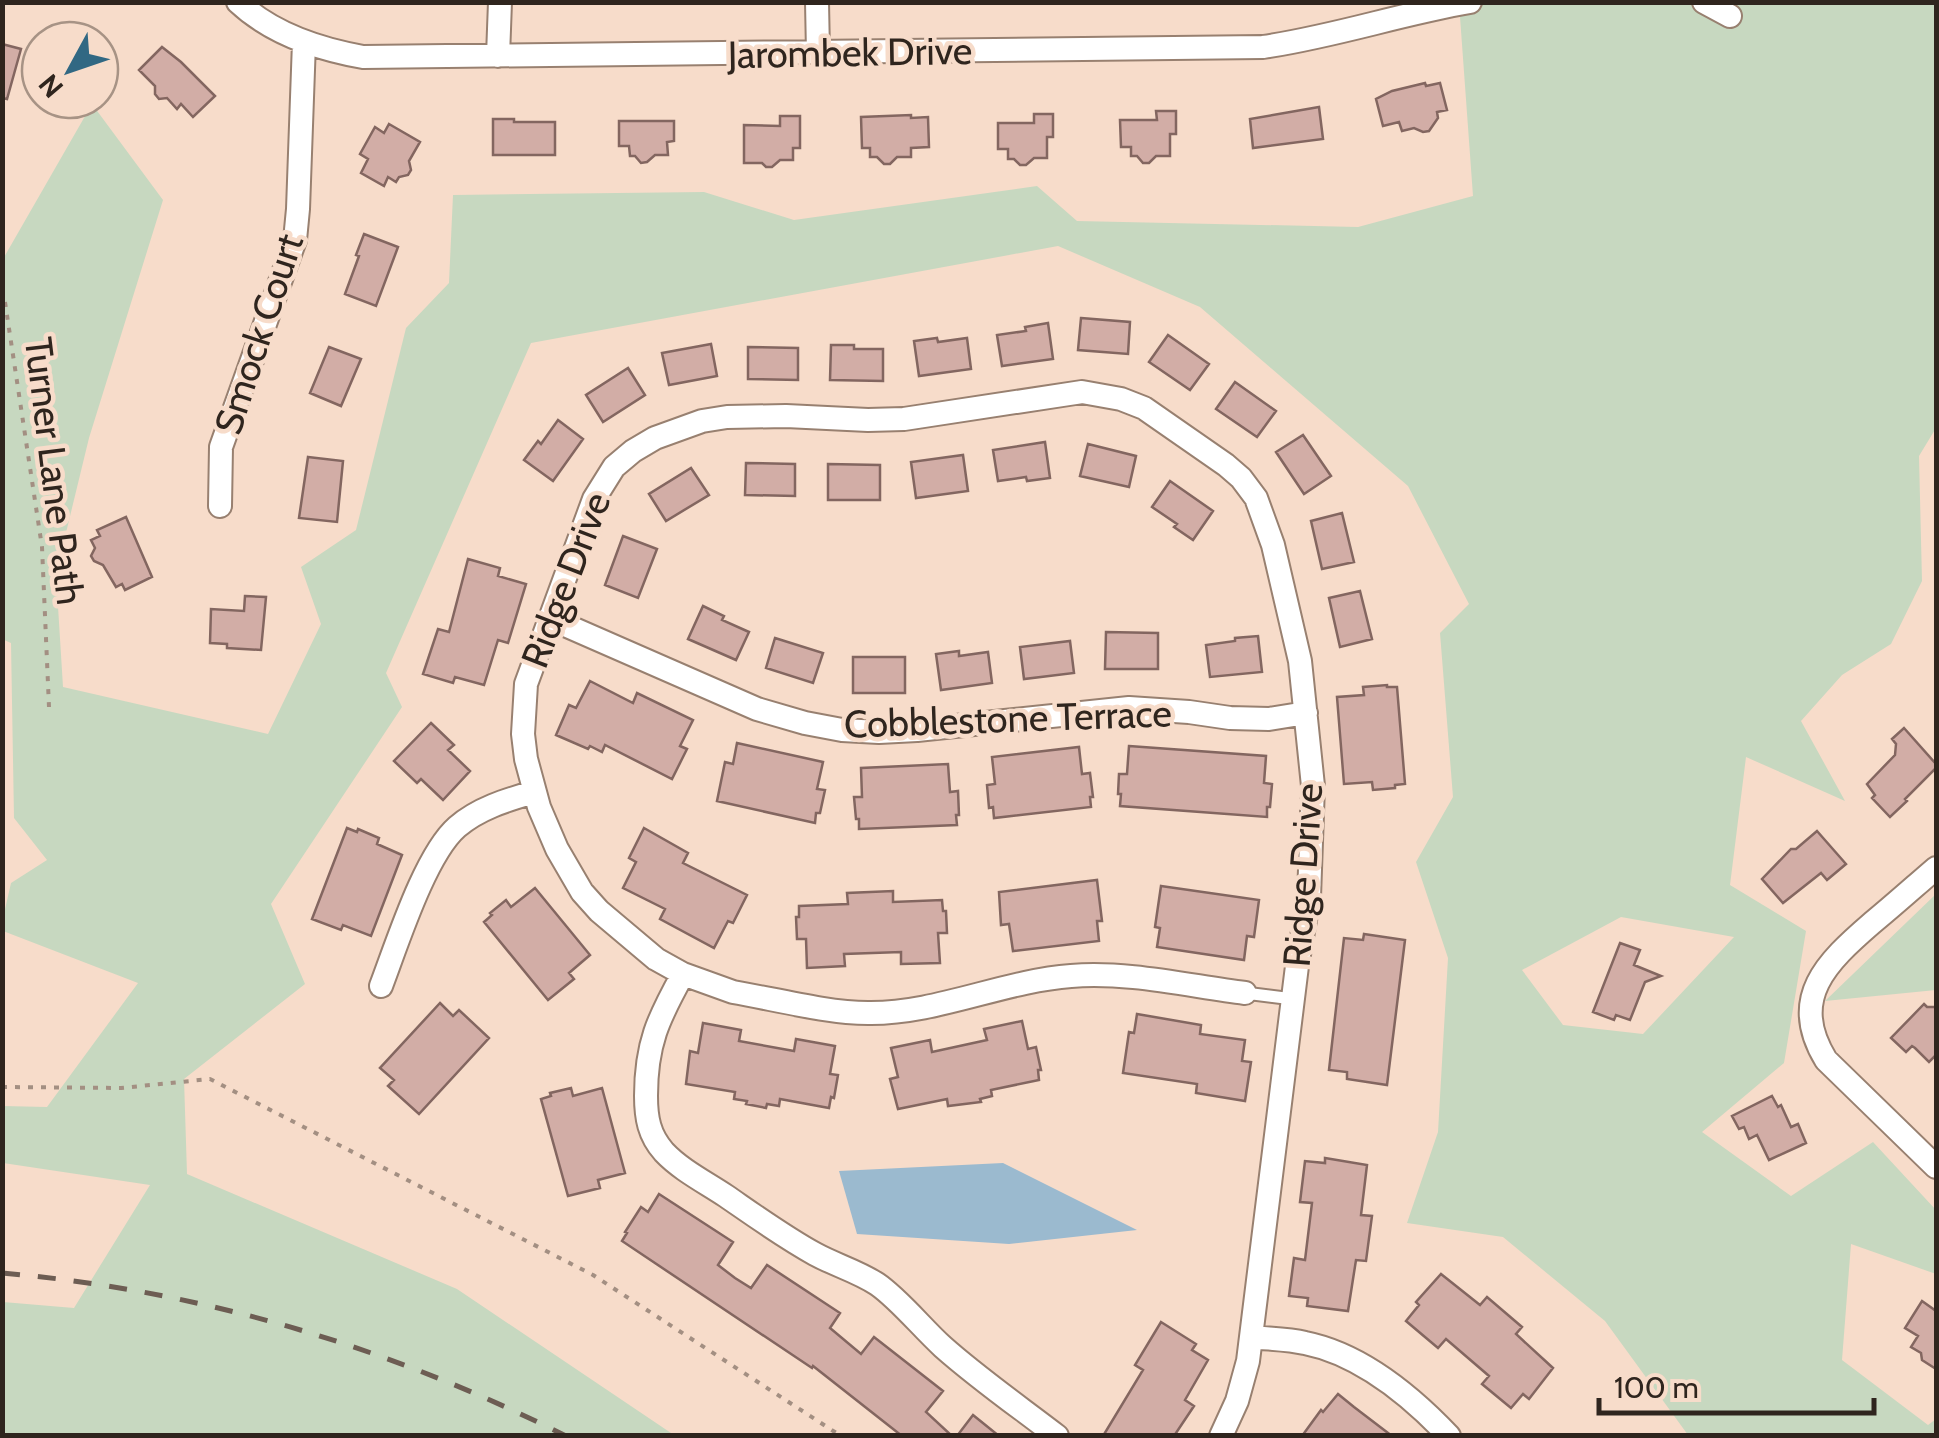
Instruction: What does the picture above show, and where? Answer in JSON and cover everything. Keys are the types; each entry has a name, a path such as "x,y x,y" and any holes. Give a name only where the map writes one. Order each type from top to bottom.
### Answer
{"street":[{"name":"Jarombek Drive","path":"238,2 248,12 304,42 363,57 1263,47 1470,2"},
{"path":"498,56 500,2"},
{"path":"817,2 818,54"},
{"path":"1704,2 1730,16"},
{"name":"Smock Court","path":"220,506 221,447 295,240 304,42"},
{"name":"Ridge Drive","path":"1220,1436 1237,1401 1248,1361 1309,898 1313,786 1300,661 1273,544 1262,509 1249,487 1226,465 1144,408 1082,392 904,419 726,417 678,428 633,450 606,477 594,498 549,618 526,684 523,709 526,759 556,849 582,892 617,928 656,959 683,974 733,992 868,1014 1074,976 1112,976 1245,993"},
{"name":"Cobblestone Terrace","path":"549,618 757,710 842,730 917,730 1129,708 1230,718 1269,719 1306,713"},
{"path":"382,986 444,840 483,810 534,792"},
{"path":"1936,868 1826,966 1816,988 1812,1013 1815,1038 1826,1060 1936,1167"},
{"path":"683,974 664,1008 646,1064 646,1117 662,1150 793,1241 882,1287 978,1378 1057,1436"},
{"path":"1251,1337 1307,1343 1342,1356 1406,1396 1449,1436"}],"lane":[{"name":"Ridge Drive","path":"1245,993 1293,999"}],"path":[{"name":"Turner Lane Path","path":"5,302 42,547 49,707"},
{"path":"2,1087 122,1088 210,1079 593,1276 841,1436"}],"green space":[{"path":"1459,3 1936,3 1936,428 1919,456 1922,581 1891,644 1842,675 1801,721 1845,801 1746,757 1730,885 1806,931 1784,1063 1702,1132 1791,1196 1873,1142 1936,1210 1936,1274 1851,1244 1842,1360 1928,1425 1936,1419 1936,1435 1688,1435 1605,1321 1503,1237 1407,1223 1438,1132 1448,958 1416,862 1453,797 1440,633 1469,604 1408,486 1200,307 1058,246 531,343 386,673 402,707 271,904 305,984 184,1079 187,1174 457,1289 674,1435 3,1435 3,1302 74,1308 150,1185 3,1163 3,1106 47,1107 138,983 3,931 11,883 47,860 14,818 11,643 2,639 3,259 83,120 104,120 163,200 89,438 56,574 63,687 268,734 321,624 301,567 356,530 406,328 449,283 453,195 704,192 794,220 1037,186 1077,221 1358,227 1473,196","holes":["1621,917 1734,937 1643,1034 1563,1025 1522,970"]},
{"path":"1936,894 1936,990 1825,1001"}],"water":[{"path":"1003,1163 1137,1230 1009,1244 857,1234 839,1171"}],"building":[{"path":"2,44 20,49 20,53 7,99 2,98"},
{"path":"162,47 215,96 193,117 181,104 177,109 167,98 159,99 155,86 139,70"},
{"path":"1425,83 1440,83 1447,110 1437,112 1438,118 1429,131 1402,131 1399,122 1383,126 1376,99"},
{"path":"1319,107 1323,139 1253,148 1250,119"},
{"path":"1156,111 1176,111 1176,134 1170,134 1170,156 1156,156 1143,163 1137,156 1131,156 1131,147 1121,147 1120,120 1157,120"},
{"path":"1034,114 1053,114 1053,137 1047,137 1047,158 1034,158 1020,165 1008,159 1008,149 998,149 998,123 1034,123"},
{"path":"780,116 800,116 800,148 793,148 793,160 780,160 772,167 744,163 744,125 780,126"},
{"path":"861,117 928,117 929,147 911,148 911,157 897,157 890,164 870,157 870,148 862,148"},
{"path":"493,119 555,122 555,155 493,155"},
{"path":"619,121 674,121 674,141 667,142 668,155 655,155 641,163 630,156 629,146 619,146"},
{"path":"389,124 420,142 409,161 408,175 396,182 388,177 384,186 361,173 368,159 360,154 375,127 384,133"},
{"path":"364,234 398,247 376,306 345,294"},
{"path":"1081,318 1130,322 1128,354 1078,350"},
{"path":"1048,323 1053,359 1002,366 997,335"},
{"path":"1168,335 1209,364 1190,390 1149,362"},
{"path":"937,338 938,342 967,338 971,369 919,376 914,341"},
{"path":"711,344 717,376 669,385 662,353"},
{"path":"831,345 883,349 883,381 830,380"},
{"path":"329,347 361,359 341,406 310,393"},
{"path":"748,347 798,348 798,380 748,379"},
{"path":"628,368 645,395 603,422 586,395"},
{"path":"1235,382 1276,411 1257,437 1216,409"},
{"path":"558,420 583,439 553,481 524,460"},
{"path":"1303,435 1331,476 1304,494 1276,452"},
{"path":"1045,442 1050,478 998,481 993,450"},
{"path":"1088,444 1136,456 1129,487 1080,476"},
{"path":"963,455 968,491 916,498 911,462"},
{"path":"308,457 343,461 337,522 299,518"},
{"path":"746,463 795,464 795,496 745,495"},
{"path":"828,464 880,465 880,500 828,500"},
{"path":"691,468 709,495 666,521 649,494"},
{"path":"1170,481 1213,511 1193,540 1152,507"},
{"path":"1342,513 1354,562 1322,569 1311,521"},
{"path":"126,517 152,577 125,590 122,584 116,587 103,565 94,561 91,540 100,536 97,530"},
{"path":"623,536 657,549 638,598 605,585"},
{"path":"468,559 500,568 498,576 526,584 508,643 498,640 484,685 455,677 453,683 423,674 438,629 449,632"},
{"path":"1360,591 1372,639 1340,647 1329,598"},
{"path":"245,596 266,597 261,650 210,643 211,609 244,611"},
{"path":"703,606 749,632 736,660 688,639"},
{"path":"1106,632 1158,633 1158,669 1105,669"},
{"path":"1258,636 1262,672 1210,677 1206,645"},
{"path":"775,638 823,653 813,683 766,668"},
{"path":"1070,641 1074,673 1024,679 1020,647"},
{"path":"959,651 959,656 988,652 992,683 941,690 936,654"},
{"path":"853,657 905,657 905,693 853,693"},
{"path":"590,681 633,703 637,693 693,720 680,746 687,749 672,779 605,745 602,752 556,735 569,705 576,708"},
{"path":"1363,687 1397,687 1405,784 1373,790 1372,782 1344,784 1337,697 1364,695"},
{"path":"431,723 454,745 448,750 470,771 443,800 394,761"},
{"path":"1904,728 1936,768 1890,817 1872,798 1875,795 1867,784 1895,755 1896,744 1892,739"},
{"path":"737,743 823,762 817,789 825,790 815,823 717,801 725,762 733,764"},
{"path":"1129,746 1266,756 1264,783 1272,784 1267,817 1120,806 1119,774 1127,774"},
{"path":"1079,747 1082,774 1090,773 1091,807 994,818 987,785 995,784 992,757"},
{"path":"948,764 950,792 958,791 957,825 859,829 854,797 862,797 861,768"},
{"path":"347,828 379,838 377,844 402,855 371,936 312,919"},
{"path":"644,828 688,853 683,863 747,895 714,948 660,919 665,909 623,888 636,862 629,858"},
{"path":"1817,831 1846,864 1827,880 1821,873 1783,903 1762,879 1791,849"},
{"path":"1097,880 1102,921 1097,921 1099,941 1013,951 1009,924 1001,925 999,892"},
{"path":"1161,886 1259,900 1254,937 1247,936 1244,960 1157,947 1160,928 1155,927"},
{"path":"535,888 590,955 569,973 574,979 548,1000 484,922 506,900 511,907"},
{"path":"893,891 893,902 942,900 947,933 938,933 940,963 901,964 901,952 844,954 845,966 807,968 806,939 797,939 799,906 848,904 847,893"},
{"path":"1364,934 1405,940 1387,1085 1347,1079 1347,1072 1329,1070 1344,938 1363,940"},
{"path":"1620,943 1640,950 1634,965 1661,976 1645,982 1630,1020 1616,1015 1614,1020 1593,1012"},
{"path":"440,1003 453,1016 459,1010 489,1038 419,1114 388,1086 394,1080 380,1068"},
{"path":"1924,1004 1936,1007 1936,1055 1929,1062 1912,1046 1906,1052 1891,1038"},
{"path":"1137,1014 1201,1025 1200,1034 1245,1040 1242,1061 1251,1062 1245,1101 1196,1093 1197,1084 1123,1073 1129,1032 1134,1033"},
{"path":"1022,1021 1028,1049 1036,1047 1039,1080 991,1090 992,1096 980,1099 981,1102 948,1106 947,1099 898,1109 890,1079 898,1077 891,1048 930,1040 932,1052 987,1040 984,1029"},
{"path":"703,1023 741,1030 739,1041 794,1051 796,1039 835,1046 830,1074 838,1075 829,1108 780,1099 779,1106 767,1104 766,1108 734,1099 735,1092 686,1084 690,1051 698,1053"},
{"path":"571,1088 573,1096 602,1088 625,1173 598,1180 600,1188 568,1196 541,1099"},
{"path":"1772,1096 1791,1127 1798,1124 1806,1143 1769,1160 1757,1135 1749,1139 1744,1127 1739,1129 1732,1116"},
{"path":"1325,1158 1367,1165 1361,1215 1372,1216 1366,1261 1356,1260 1348,1311 1307,1306 1308,1298 1289,1296 1294,1258 1305,1260 1312,1203 1300,1202 1305,1161 1325,1163"},
{"path":"659,1194 733,1242 718,1265 735,1278 751,1288 767,1265 840,1313 830,1328 861,1354 874,1337 943,1391 926,1412 952,1436 902,1436 813,1366 622,1241 641,1207 648,1212"},
{"path":"1441,1274 1480,1305 1487,1297 1522,1327 1516,1334 1553,1368 1529,1399 1523,1394 1511,1408 1482,1384 1489,1376 1446,1339 1438,1348 1406,1321 1419,1305 1416,1302"},
{"path":"1922,1301 1936,1311 1936,1369 1911,1347 1918,1336 1905,1328"},
{"path":"1161,1322 1196,1344 1192,1350 1208,1360 1185,1400 1194,1406 1174,1436 1103,1436 1143,1370 1135,1365"},
{"path":"1338,1394 1392,1436 1302,1436"},
{"path":"973,1415 999,1436 957,1436"}],"railway":[{"path":"2,1273 149,1293 292,1327 431,1375 566,1436"}]}
